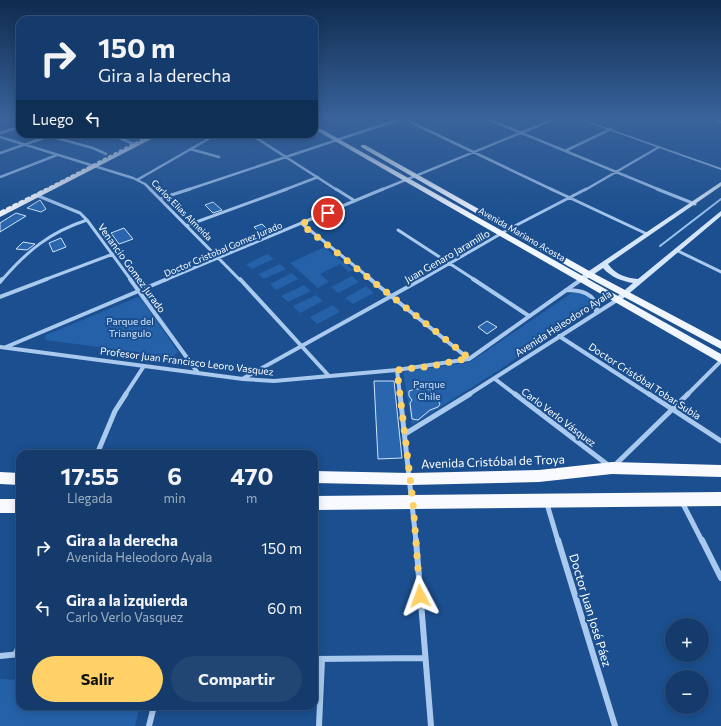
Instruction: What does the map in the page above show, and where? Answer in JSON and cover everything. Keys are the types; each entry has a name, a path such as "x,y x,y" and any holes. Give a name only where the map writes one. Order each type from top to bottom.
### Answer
{"highway":[{"name":"Avenida Cristóbal de Troya","path":"318,477 410,479 539,476 612,468 721,471"},
{"path":"0,478 16,479"},
{"path":"318,503 721,499"},
{"path":"0,506 16,506"}],"main road":[{"path":"0,208 110,152"},
{"path":"0,215 36,195 122,152"},
{"name":"Avenida Mariano Acosta","path":"359,152 500,234 586,277 625,294 721,345"},
{"name":"Avenida Mariano Acosta","path":"374,152 509,229 586,277 617,300 721,360"},
{"path":"586,277 647,234 695,204 721,184"},
{"name":"Avenida Heleodoro Ayala","path":"617,300 720,214"},
{"path":"604,264 613,275 640,281"}],"street":[{"name":"Carlos Elias Almeida","path":"48,152 137,180 145,184 162,198 219,257 329,376"},
{"path":"101,152 106,154"},
{"path":"137,180 185,152"},
{"path":"200,152 218,157"},
{"path":"279,152 355,202"},
{"path":"162,198 299,152"},
{"name":"Doctor Cristobal Gomez Jurado","path":"6,347 140,292 219,257 355,202 471,152"},
{"path":"475,152 647,234"},
{"path":"572,152 695,204"},
{"name":"Juan Genaro Jaramillo","path":"243,379 450,264 500,234 570,198 651,152"},
{"path":"673,152 721,169"},
{"path":"681,152 721,166"},
{"path":"0,177 58,155"},
{"path":"188,225 318,177"},
{"name":"Venancio Gomez Jurado","path":"36,195 80,213 87,220 198,373"},
{"path":"0,282 11,269 39,243 60,230 87,220"},
{"path":"301,224 469,358"},
{"path":"398,230 529,316"},
{"path":"676,250 721,272"},
{"path":"0,297 112,254"},
{"path":"431,726 413,502 397,370 432,366 469,358 586,277"},
{"path":"566,290 584,292 592,296 598,302 598,308 595,313"},
{"name":"Avenida Heleodoro Ayala","path":"405,434 495,379 617,300"},
{"name":"Doctor Cristóbal Tobar Subia","path":"560,336 721,441"},
{"name":"Profesor Juan Francisco Leoro Vasquez","path":"0,347 243,379 274,381 397,370"},
{"path":"612,468 673,410 721,360"},
{"path":"99,450 115,411 144,366"},
{"name":"Carlo Verlo Vásquez","path":"495,379 612,468"},
{"name":"Doctor Juan José Páez","path":"546,500 615,726"},
{"path":"681,500 721,578"},
{"path":"0,656 16,654"},
{"path":"318,659 425,658"},
{"path":"319,726 322,659"},
{"path":"149,726 153,710"}],"green space":[{"path":"324,247 353,270 349,272 340,264 320,274 329,282 318,288 290,263"},
{"path":"268,254 274,259 252,269 246,264"},
{"path":"280,264 286,269 264,279 258,274"},
{"path":"292,273 298,279 276,290 270,284"},
{"path":"352,276 359,282 338,293 331,287"},
{"path":"304,285 311,291 288,302 281,296"},
{"path":"366,286 374,293 353,304 345,298"},
{"name":"Parque Chile","path":"573,292 582,292 595,302 593,306 493,374 412,425 403,372 470,362"},
{"path":"316,295 323,301 300,313 293,306"},
{"name":"Parque del Triangulo","path":"138,297 141,298 178,352 172,357 46,340 44,337 46,335"},
{"path":"333,305 340,312 317,324 310,317"},
{"path":"0,679 16,680 16,710 139,710 135,726 0,726"}],"building":[{"path":"40,200 46,209 41,212 27,208"},
{"path":"213,202 222,210 213,213 205,205"},
{"path":"16,213 26,216 0,232 0,223"},
{"path":"262,224 271,233 263,236 254,227"},
{"path":"124,228 133,239 119,244 111,233"},
{"path":"61,238 66,247 53,252 49,243"},
{"path":"23,242 35,244 27,250 16,249"},
{"path":"487,321 497,327 487,334 478,327"},
{"path":"374,381 394,381 402,458 378,459"},
{"path":"415,389 429,389 434,393 440,404 438,407 430,410 418,420 412,419 410,403 412,400 409,396 409,391"}],"waterway":[{"path":"660,246 721,199"}],"railway":[{"path":"44,190 118,152"},
{"path":"0,212 44,190"}],"route":[{"path":"328,213 301,224 469,358 432,366 397,370 413,502 420,596"}]}
